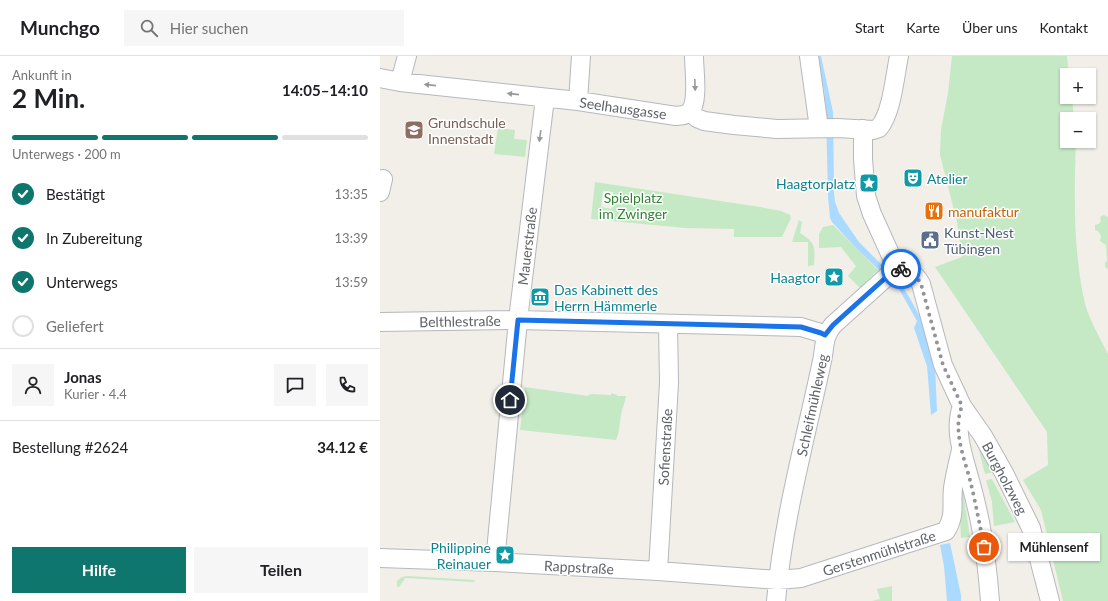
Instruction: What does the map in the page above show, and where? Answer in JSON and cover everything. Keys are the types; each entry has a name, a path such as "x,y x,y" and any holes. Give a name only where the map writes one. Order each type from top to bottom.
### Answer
{"street":[{"path":"400,82 407,56"},
{"path":"578,101 581,56"},
{"path":"694,56 695,99 693,109 690,112 697,118 734,125 778,129 837,128 873,130 879,128 886,118 899,56"},
{"path":"809,56 819,128"},
{"name":"Seelhausgasse","path":"380,78 400,82 578,101 676,116 684,115 690,112"},
{"name":"Mauerstraße","path":"494,562 518,320 545,98"},
{"path":"863,129 863,159 866,196 872,214 897,269"},
{"name":"Burgholzweg","path":"897,269 909,271 918,278 921,284 943,365 962,406 986,442 1015,494 1028,522 1050,601"},
{"name":"Schleifmühleweg","path":"776,601 790,507 825,349 825,335 833,325 897,269"},
{"name":"Belthlestraße","path":"380,322 518,320 801,327 825,335"},
{"name":"Sofienstraße","path":"658,571 669,383 668,324"},
{"path":"962,406 959,414 961,450 971,482 980,521 986,559 990,601"},
{"name":"Gerstenmühlstraße","path":"778,580 801,578 946,531 951,521 953,510 953,490 961,450"},
{"name":"Rappstraße","path":"380,558 494,562 658,571 778,580"}],"green space":[{"path":"952,56 1067,56 1068,68 1060,68 1060,104 1073,104 1073,112 1060,112 1060,148 1076,148 1075,223 1081,284 1087,310 1108,354 1108,601 1063,601 1041,510 1023,480 1048,465 1047,432 935,267 962,257 957,222 940,155 941,130 948,93"},
{"path":"498,128 515,130 514,139 527,140 525,157 494,154"},
{"name":"Spielplatz im Zwinger","path":"595,182 760,207 781,211 790,215 791,218 782,237 734,237 734,229 685,228 591,219","holes":["603,191 613,192 612,209 601,207"]},
{"path":"1104,215 1108,217 1108,269 1105,267 1105,263 1107,261 1106,245 1100,241 1101,236 1098,231 1095,230 1095,225 1099,224 1101,221 1100,217"},
{"path":"799,220 802,222 800,233 812,243 813,246 814,265 808,266 808,242 792,242"},
{"path":"833,225 878,270 860,288 848,276 856,266 841,247 819,248 819,234 823,227"},
{"path":"525,387 588,396 590,394 611,395 611,393 617,396 626,396 621,412 619,431 616,440 520,430"},
{"path":"977,442 994,472 985,474"},
{"path":"992,479 1015,522 994,526 992,502 986,480"},
{"path":"962,485 970,537 961,538 959,497"},
{"path":"407,576 475,580 474,582 405,578 399,587 397,587 397,581 402,577"},
{"path":"892,586 892,601 872,601 880,599 877,589"}],"water":[{"path":"816,56 821,56 833,112 835,202 839,213 859,242 897,280 908,295 924,324 935,365 937,411 931,415 927,366 914,328 917,321 899,289 856,248 830,218 826,111 824,89"},
{"path":"950,543 961,601 947,601 944,566 940,545"}],"way so far":[{"path":"901,269 909,271 913,274 918,278 921,284 943,365 962,406 959,414 961,450 971,482 984,547"}],"place":[{"name":"Grundschule Innenstadt","path":"414,130"},
{"name":"Atelier","path":"913,178"},
{"name":"Haagtorplatz","path":"869,183"},
{"name":"manufaktur","path":"934,211"},
{"name":"Kunst-Nest Tübingen","path":"930,240"},
{"name":"Haagtor","path":"834,277"},
{"name":"Das Kabinett des Herrn Hämmerle","path":"540,297"},
{"name":"Mühlensenf","path":"984,547"},
{"name":"Philippine Reinauer","path":"505,555"}],"route":[{"path":"510,400 518,320 801,327 825,335 833,325 894,270 901,269"}]}
